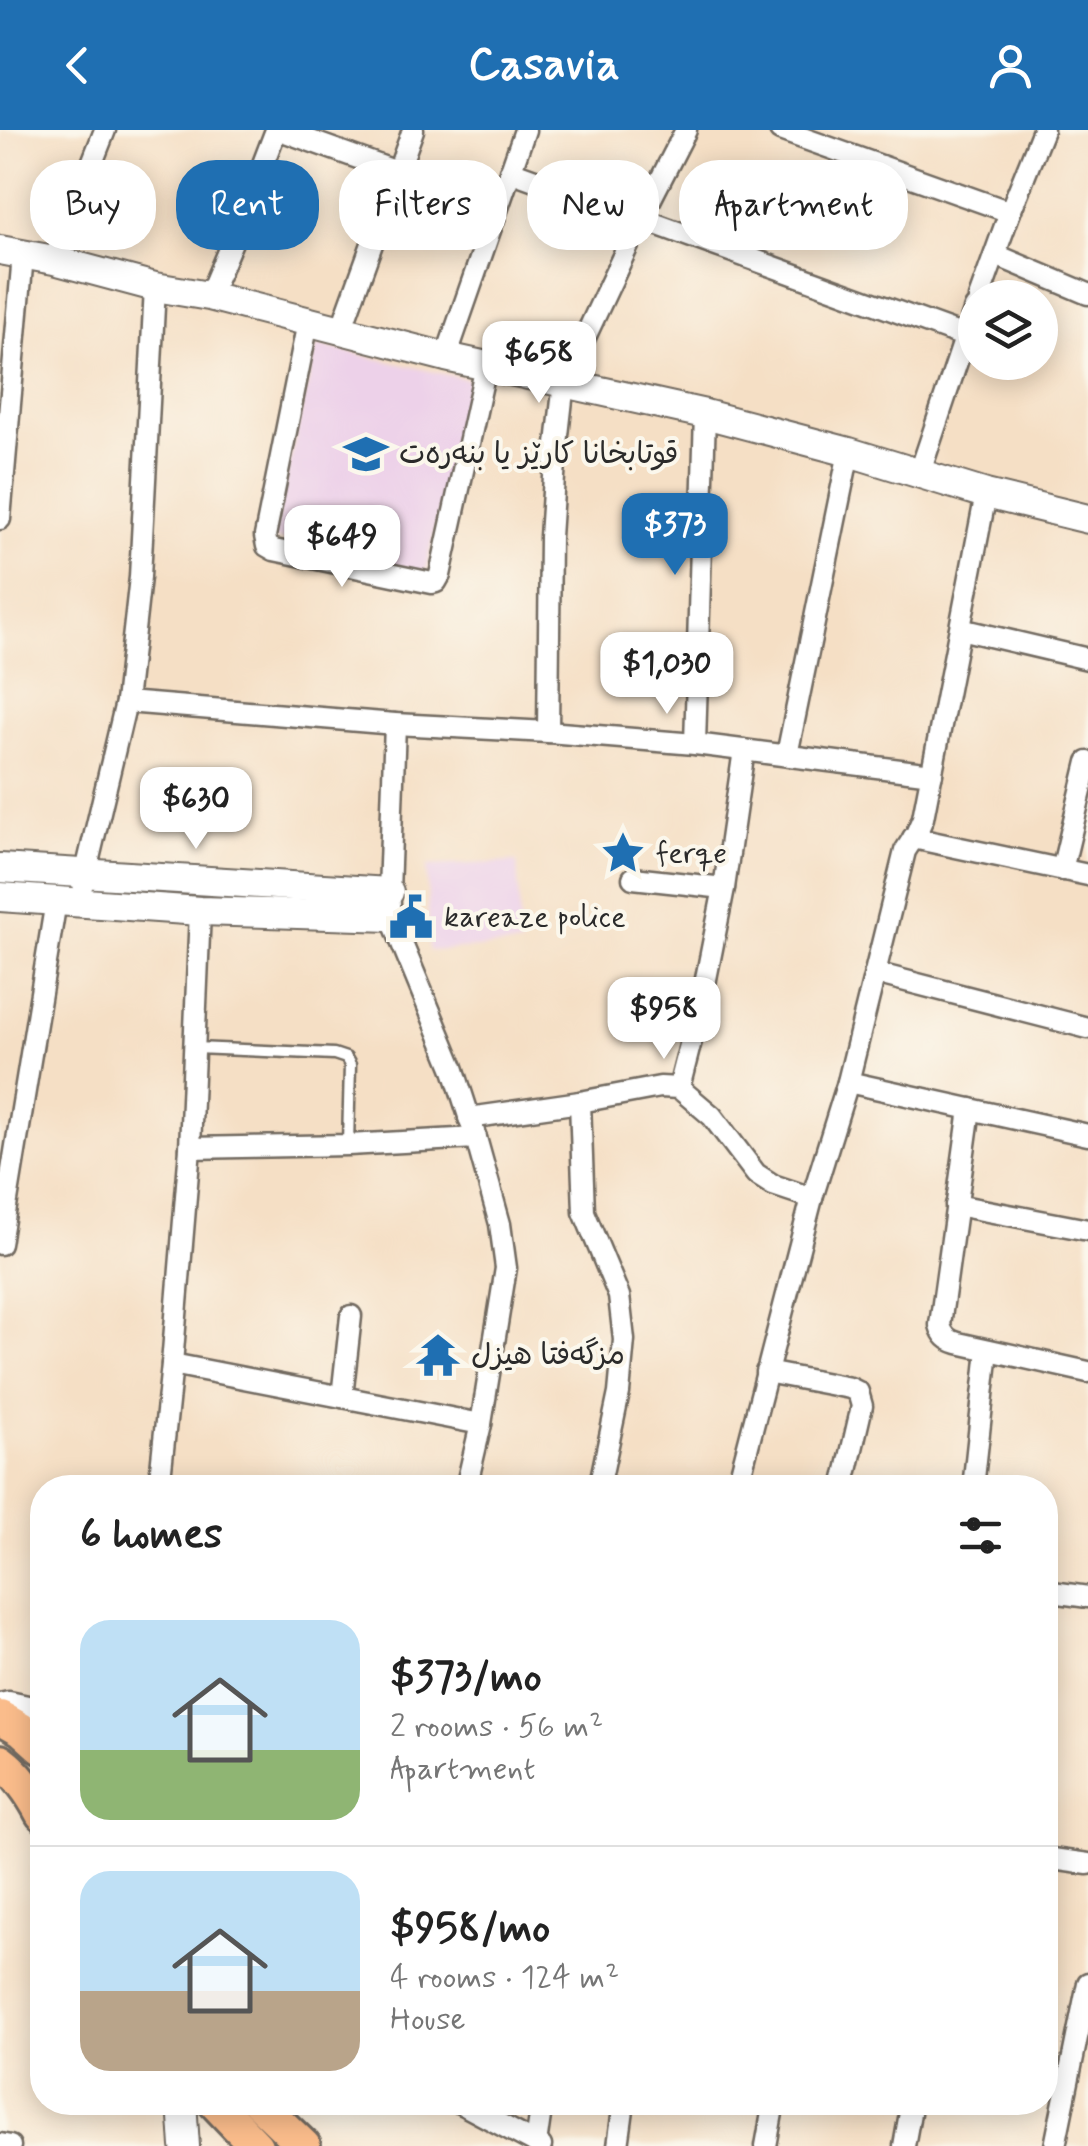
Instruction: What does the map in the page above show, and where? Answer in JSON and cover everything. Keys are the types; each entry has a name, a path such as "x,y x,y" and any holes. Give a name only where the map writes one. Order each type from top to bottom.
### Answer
{"main road":[{"path":"0,1716 30,1737"},
{"path":"0,1761 30,1791"},
{"path":"251,2120 304,2146"}],"street":[{"path":"54,260 105,130"},
{"path":"209,296 278,130 363,160"},
{"path":"402,160 413,130"},
{"path":"446,357 525,130"},
{"path":"659,183 686,130"},
{"path":"780,130 1010,212"},
{"path":"986,280 1044,130"},
{"path":"510,171 527,177"},
{"path":"659,225 958,334"},
{"path":"341,330 369,250"},
{"path":"548,732 550,536 564,382 626,250"},
{"path":"0,519 12,252 154,287 209,296 446,357 705,414 1088,519"},
{"path":"996,255 1088,294"},
{"path":"0,1244 68,902 84,875 126,702 140,577 154,287"},
{"path":"308,322 265,536 267,546 274,550 436,582 486,366"},
{"path":"920,472 958,355"},
{"path":"695,744 705,414"},
{"path":"787,755 848,452"},
{"path":"740,1475 812,1198 848,1082 905,850 922,818 986,494"},
{"path":"960,629 1088,659"},
{"path":"126,702 695,744 932,774"},
{"path":"395,724 390,904 472,1128 500,1224 506,1268 482,1424 469,1475"},
{"path":"680,1088 704,994 744,750"},
{"path":"1062,870 1088,762"},
{"path":"913,838 1088,875"},
{"path":"0,868 390,904"},
{"path":"633,878 724,888"},
{"path":"0,897 200,911 390,904"},
{"path":"160,1475 190,1148 200,911"},
{"path":"875,973 1088,1028"},
{"path":"848,1082 1088,1135"},
{"path":"190,1148 348,1145 472,1128 660,1087 680,1088 712,1116 756,1174 812,1198"},
{"path":"580,1102 584,1212 619,1296 624,1340 620,1393 602,1475"},
{"path":"970,1109 940,1325 944,1336 1088,1372"},
{"path":"956,1204 1088,1230"},
{"path":"342,1397 351,1316"},
{"path":"975,1475 988,1350"},
{"path":"172,1364 482,1424"},
{"path":"766,1372 858,1392 862,1406 846,1475"},
{"path":"1058,1594 1088,1598"},
{"path":"0,1704 30,1706"},
{"path":"1058,1860 1088,1864"},
{"path":"1055,2146 1088,1984"},
{"path":"183,2115 185,2146"},
{"path":"482,2115 538,2145 541,2115"},
{"path":"618,2146 622,2115"},
{"path":"766,2146 772,2115"},
{"path":"904,2146 910,2115"},
{"path":"0,2144 10,2146"}],"lane":[{"path":"195,1048 334,1054 346,1058 350,1064 348,1145"}],"shaded area":[{"path":"317,345 470,380 425,573 272,538"},
{"path":"517,862 521,945 429,951 427,866"}],"place":[{"name":"قوتابخانا کارێز یا بنەرەت","path":"366,454"},
{"name":"ferqe","path":"623,853"},
{"name":"kareaze police","path":"411,917"},
{"name":"مزگەفتا هیزل","path":"438,1355"}]}
